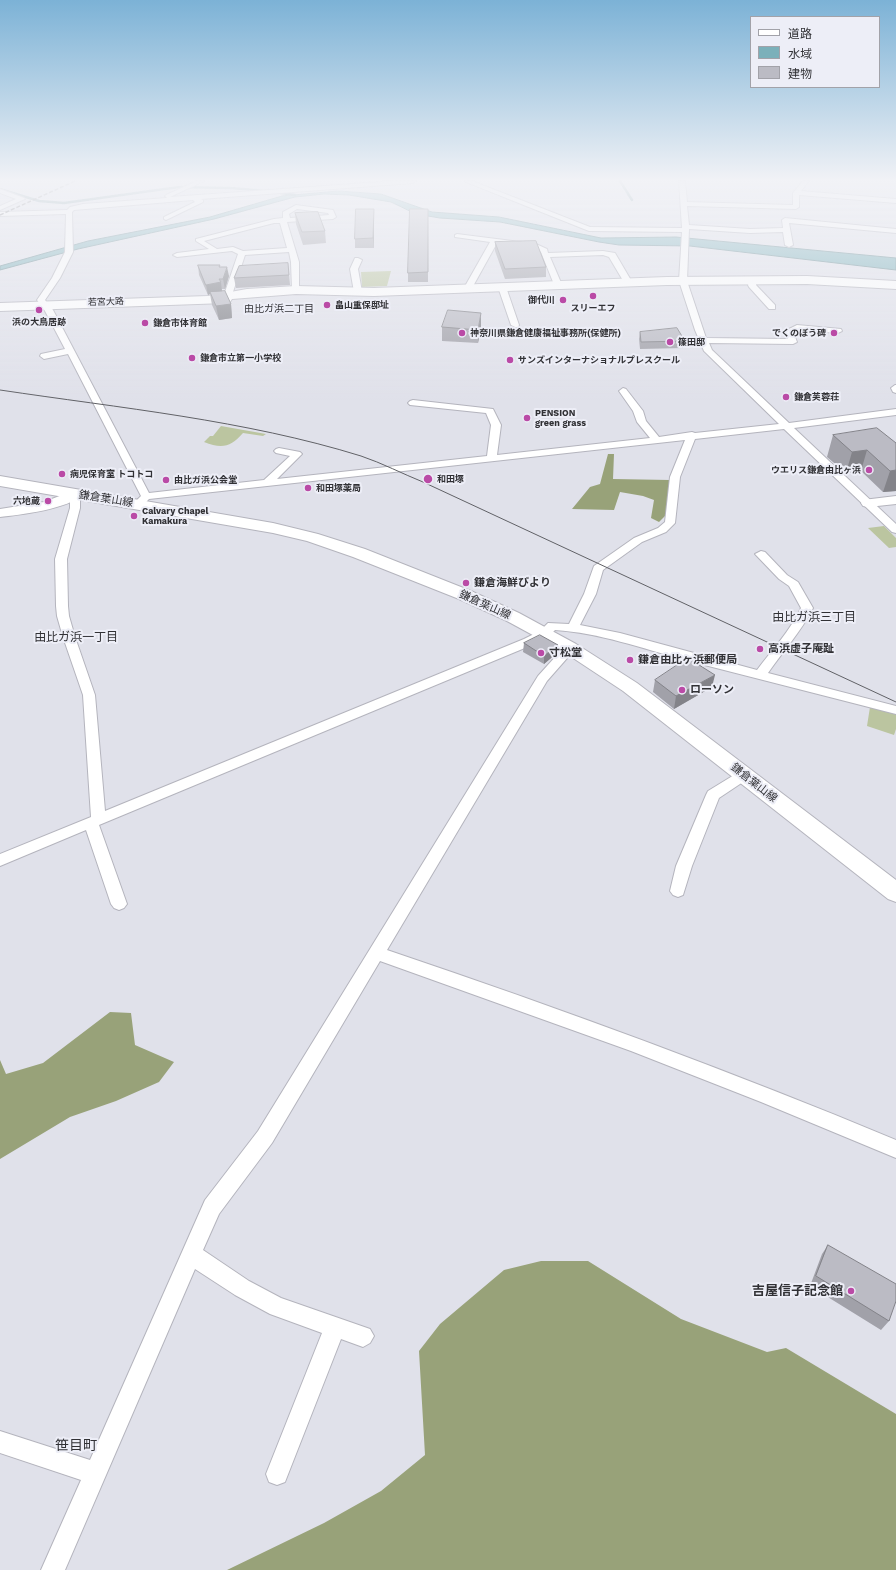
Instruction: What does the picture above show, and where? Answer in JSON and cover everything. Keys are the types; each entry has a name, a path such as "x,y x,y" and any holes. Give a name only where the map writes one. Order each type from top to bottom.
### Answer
{"main road":[{"name":"若宮大路","path":"213,298 228,295 296,290 354,292 628,282 819,280 896,285"},
{"name":"若宮大路","path":"0,307 213,298 288,301 305,300 354,292"},
{"name":"鎌倉葉山線","path":"0,481 75,494 142,500 312,537 359,553 465,595 514,617 570,648 630,687 896,893"}],"street":[{"path":"67,254 56,278 42,300 69,351 142,500 268,482 786,426 896,412"},
{"path":"177,255 184,254"},
{"path":"228,295 241,254"},
{"path":"292,254 295,262 296,290"},
{"path":"468,288 486,254"},
{"path":"558,285 546,255 567,254"},
{"path":"609,254 612,255 628,282"},
{"path":"686,254 683,281 699,330 708,351 896,530"},
{"path":"354,292 354,269 358,260"},
{"path":"753,281 752,285 772,307"},
{"path":"502,287 515,325"},
{"path":"704,340 793,342 789,331 797,327 838,331"},
{"path":"44,356 69,351"},
{"path":"623,391 638,411 642,422 656,439"},
{"path":"413,403 490,411 496,425 492,457"},
{"path":"574,626 590,594 598,568 638,540 662,530 670,523 675,477 692,435"},
{"path":"268,482 296,454 279,451"},
{"path":"0,513 44,506 63,501 75,494"},
{"path":"75,494 75,508 61,559 63,616 89,695 94,821 119,904"},
{"path":"868,503 896,500"},
{"path":"760,674 799,624 807,608 794,584 783,578 761,554"},
{"path":"0,860 528,642 544,634 552,626 574,626 611,633 684,655 896,710"},
{"path":"53,1570 212,1207 265,1137 542,679 570,648"},
{"path":"678,891 684,866 713,795 744,775"},
{"path":"375,953 504,996 632,1043 811,1112 896,1149"},
{"path":"191,1254 242,1288 277,1307 363,1336"},
{"path":"277,1474 335,1326"},
{"path":"0,1442 95,1473"}],"green space":[{"path":"391,271 387,286 362,287 361,272"},
{"path":"221,426 266,434 263,436 243,433 239,438 230,444 221,446 204,442 210,436 213,436"},
{"path":"608,454 614,454 613,479 670,480 667,514 659,522 651,518 654,500 643,496 620,492 614,510 572,509 590,487 600,484"},
{"path":"884,526 896,538 896,547 889,548 868,528"},
{"path":"870,707 896,713 896,729 894,735 867,726"},
{"path":"110,1012 131,1013 135,1045 174,1062 159,1082 116,1101 70,1117 0,1159 0,1060 6,1074 43,1063"},
{"path":"541,1261 588,1261 681,1319 767,1352 786,1348 896,1414 896,1570 227,1570 324,1523 381,1491 425,1455 419,1351 440,1324 504,1270"}],"water":[{"path":"41,254 58,254 0,270 0,266"},
{"path":"761,254 857,254 896,258 896,270"}],"building":[{"path":"409,254 428,254 428,272 408,273"},
{"path":"500,254 541,254 546,267 505,269"},
{"path":"288,263 289,275 234,278 239,266"},
{"path":"198,265 220,265 219,267 227,267 223,279 219,279 221,282 206,285"},
{"path":"225,291 231,304 216,306 210,292"},
{"path":"448,310 481,313 478,330 442,327"},
{"path":"677,328 685,341 641,342 640,332"},
{"path":"877,428 896,443 896,470 890,471 867,450 852,452 833,435"},
{"path":"540,635 558,645 544,656 524,643"},
{"path":"688,658 715,675 676,696 655,680"},
{"name":"吉屋信子記念館","path":"828,1245 896,1284 896,1301 889,1321 816,1276"}],"tram line":[{"path":"0,390 136,409 227,424 273,433 361,456 423,482 896,702"}],"place":[{"name":"スリーエフ","path":"593,296"},
{"name":"御代川","path":"563,300"},
{"name":"畠山重保邸址","path":"327,305"},
{"name":"浜の大鳥居跡","path":"39,310"},
{"name":"鎌倉市体育館","path":"145,323"},
{"name":"神奈川県鎌倉健康福祉事務所(保健所)","path":"462,333"},
{"name":"でくのぼう碑","path":"834,333"},
{"name":"篠田邸","path":"670,342"},
{"name":"鎌倉市立第一小学校","path":"192,358"},
{"name":"サンズインターナショナルプレスクール","path":"510,360"},
{"name":"鎌倉芙蓉荘","path":"786,397"},
{"name":"PENSION green grass","path":"527,418"},
{"name":"ウエリス鎌倉由比ヶ浜","path":"869,470"},
{"name":"病児保育室 トコトコ","path":"62,474"},
{"name":"和田塚","path":"428,479"},
{"name":"由比ガ浜公会堂","path":"166,480"},
{"name":"和田塚薬局","path":"308,488"},
{"name":"六地蔵","path":"48,501"},
{"name":"Calvary Chapel Kamakura","path":"134,516"},
{"name":"鎌倉海鮮びより","path":"466,583"},
{"name":"高浜虚子庵趾","path":"760,649"},
{"name":"寸松堂","path":"541,653"},
{"name":"鎌倉由比ヶ浜郵便局","path":"630,660"},
{"name":"ローソン","path":"682,690"},
{"name":"吉屋信子記念館","path":"851,1291"}],"district":[{"name":"由比ガ浜二丁目","path":"279,309"},
{"name":"由比ガ浜三丁目","path":"814,617"},
{"name":"由比ガ浜一丁目","path":"76,637"},
{"name":"笹目町","path":"76,1446"}]}
